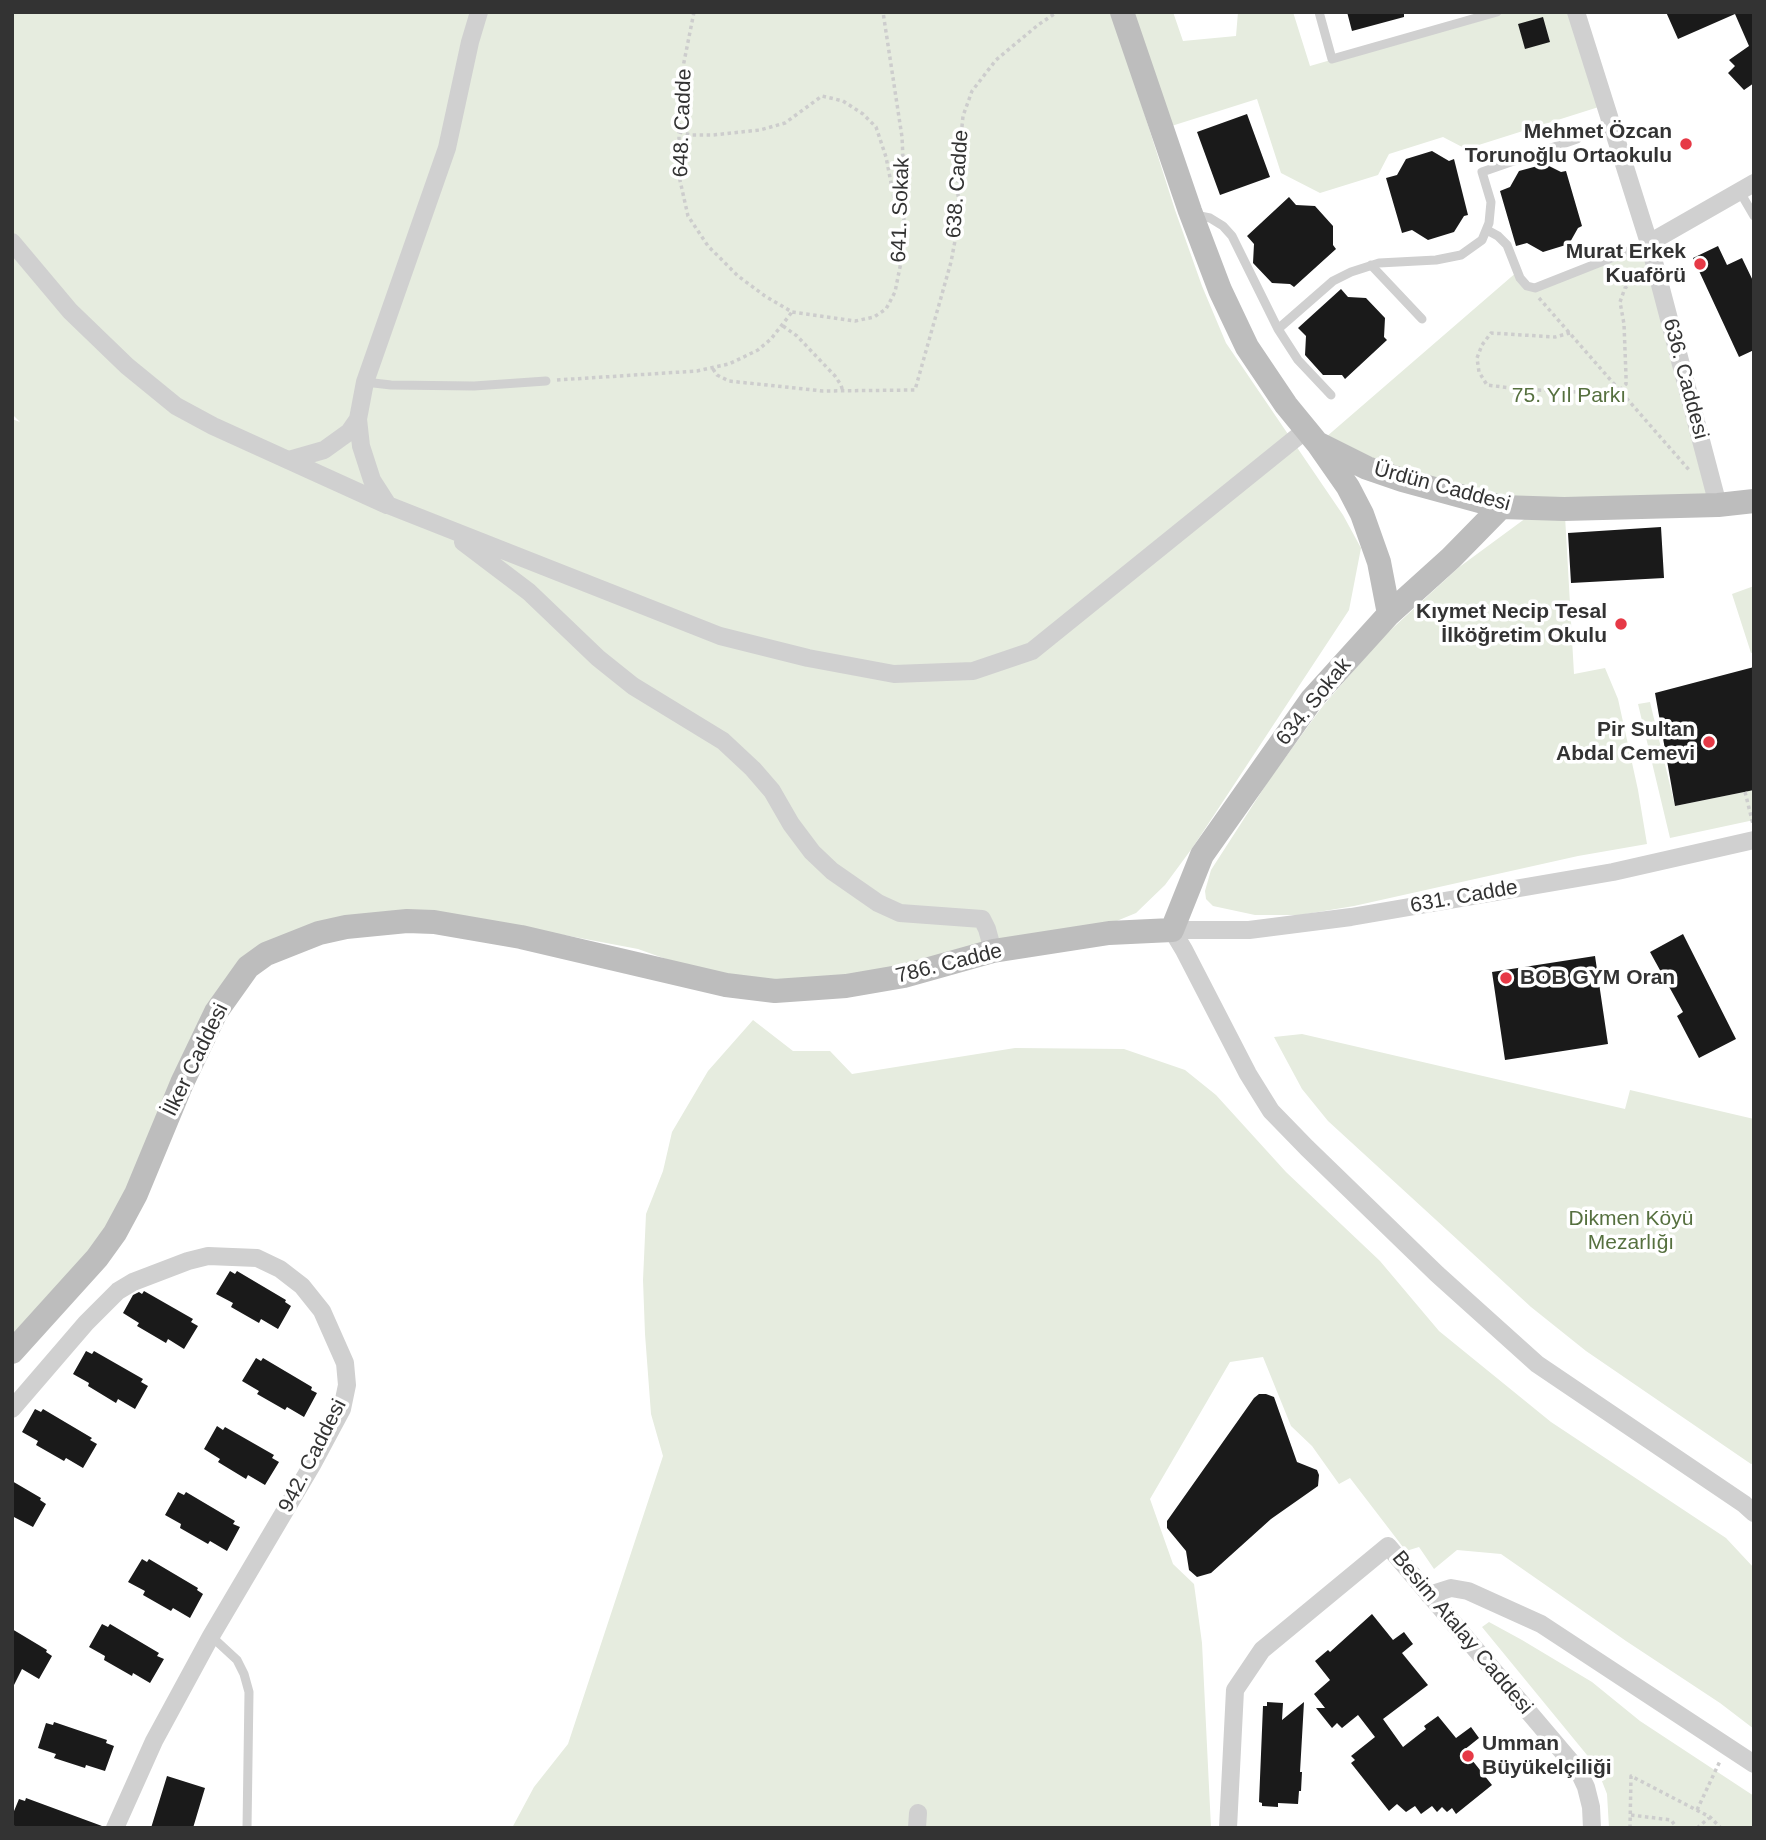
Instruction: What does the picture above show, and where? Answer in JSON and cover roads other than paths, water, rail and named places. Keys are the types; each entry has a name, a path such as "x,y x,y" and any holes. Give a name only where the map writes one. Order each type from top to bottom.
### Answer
{"main road":[{"name":"Ürdün Caddesi","path":"1122,12 1220,290 1247,346 1286,405 1312,437 1367,468 1501,507 1564,509 1718,505 1754,501"},
{"path":"1312,437 1348,487 1370,532 1389,614"},
{"name":"634. Sokak","path":"1172,930 1202,855 1312,698 1389,614 1451,558 1501,507"},
{"name":"İlker Caddesi","path":"12,1352 89,1267 115,1233 136,1194 181,1083 216,1012 248,967 266,954 319,933 346,927 407,921 434,922 478,928 726,985"},
{"name":"786. Cadde","path":"726,985 775,991 846,986 904,976 993,951 1109,933 1172,930"}],"street":[{"path":"479,12 470,41 447,148 365,382 358,419 365,463 388,505 720,636 807,658 894,674 973,671 1032,651 1312,437"},
{"name":"636. Caddesi","path":"1576,12 1649,243 1718,505"},
{"path":"1649,243 1747,188"},
{"path":"12,242 70,311 127,366 176,406 213,426 462,541 529,592 598,658 633,686 723,741 772,791 812,852 832,871 878,903 900,913 982,919 988,929 993,951"},
{"path":"289,460 324,450 349,432 358,419"},
{"name":"631. Cadde","path":"1172,930 1249,930 1351,917 1613,872 1754,840"},
{"path":"1172,930 1248,1074 1271,1111 1307,1148 1437,1274 1537,1364 1753,1510"},
{"name":"942. Caddesi","path":"12,1409 86,1323 118,1291 133,1282 208,1256 257,1258 279,1269 302,1286 322,1311 345,1363 347,1385 342,1409 211,1636 155,1741 115,1828"},
{"name":"Besim Atalay Caddesi","path":"1228,1828 1235,1690 1262,1650 1388,1546 1578,1770 1591,1807 1592,1828"},
{"path":"1429,1595 1451,1588 1468,1591 1541,1624 1754,1764"}],"lane":[{"path":"1319,12 1332,59 1497,12"},
{"path":"1278,329 1333,281 1351,272 1379,263 1436,260 1461,255 1482,240 1487,230 1491,202 1482,172 1577,139"},
{"path":"1747,188 1754,216"},
{"path":"1192,215 1210,218 1232,236 1278,329 1298,360 1331,395"},
{"path":"1487,230 1507,244 1520,278 1527,286 1535,288 1649,243"},
{"path":"1371,265 1422,319"},
{"path":"365,382 474,386 546,381"},
{"path":"211,1636 237,1660 249,1692 247,1828"}],"place":[{"name":"Mehmet Özcan Torunoğlu Ortaokulu","path":"1686,144"},
{"name":"Murat Erkek Kuaförü","path":"1700,264"},
{"name":"Kıymet Necip Tesal İlköğretim Okulu","path":"1621,624"},
{"name":"Pir Sultan Abdal Cemevi","path":"1709,742"},
{"name":"BOB GYM Oran","path":"1506,978"},
{"name":"Umman Büyükelçiliği","path":"1468,1756"}],"park label":[{"name":"75. Yıl Parkı","path":"1569,396"},
{"name":"Dikmen Köyü Mezarlığı","path":"1631,1231"}]}
